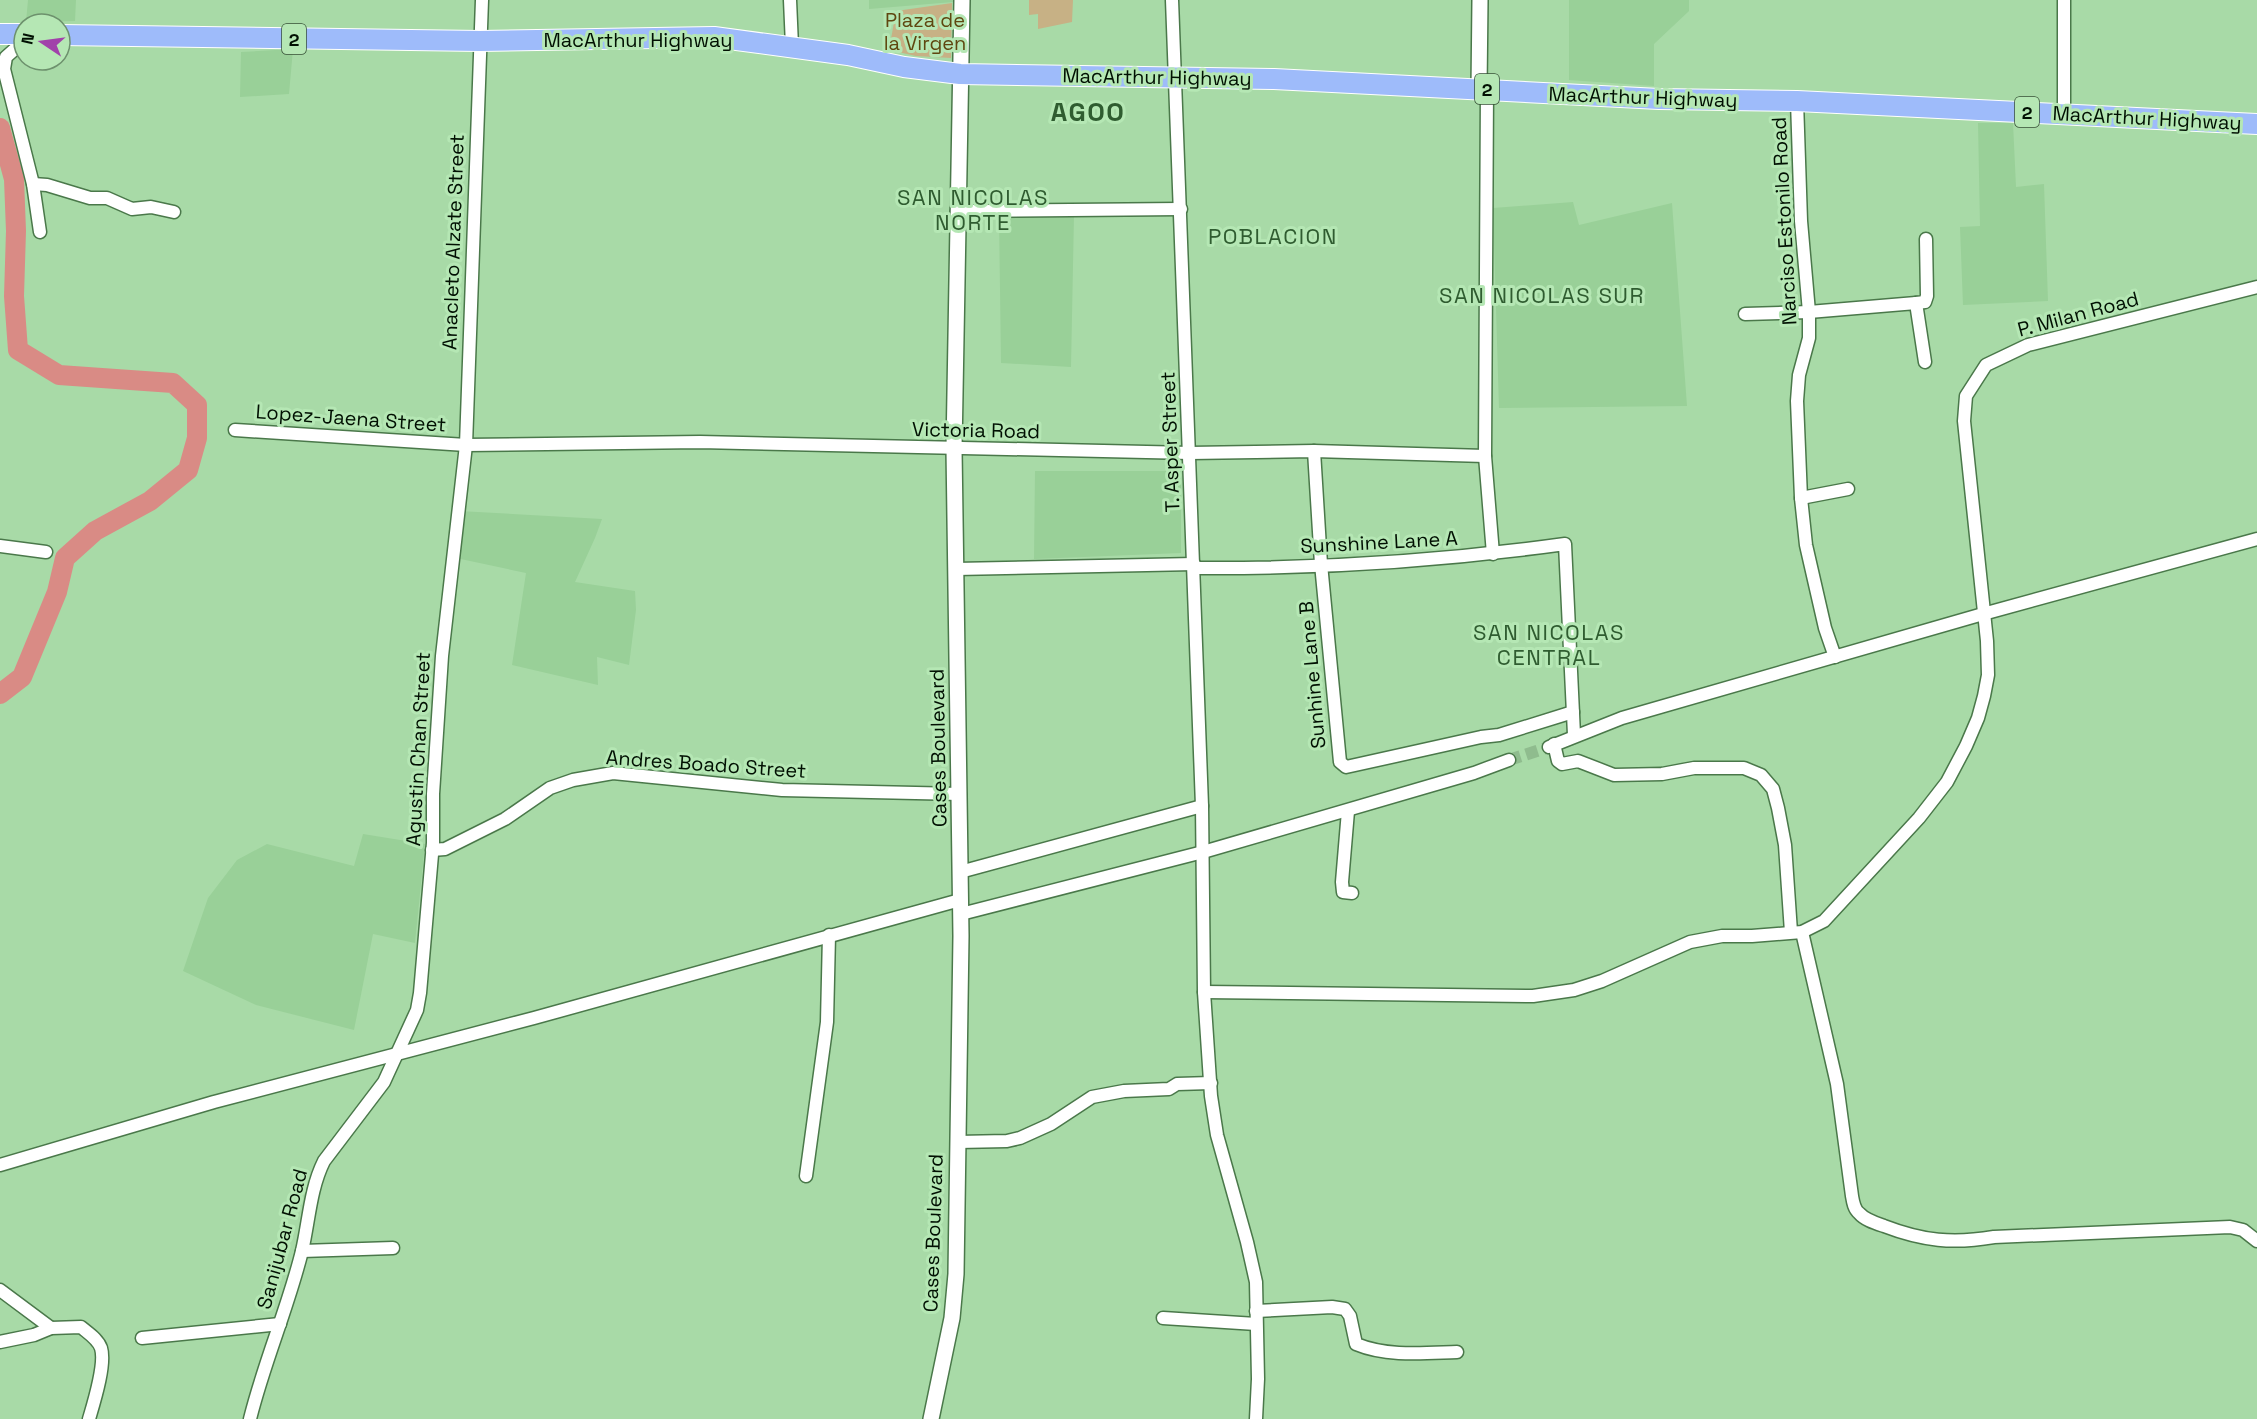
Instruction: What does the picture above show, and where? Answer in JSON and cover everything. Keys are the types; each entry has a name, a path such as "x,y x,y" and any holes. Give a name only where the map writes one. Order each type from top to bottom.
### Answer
{"highway":[{"name":"MacArthur Highway","path":"72,35 480,41 714,37 792,46 904,67 960,74 1274,79 1659,99 1797,101 2257,123"}],"street":[{"name":"Anacleto Alzate Street","path":"466,445 482,0"},
{"path":"790,0 792,46"},
{"name":"Cases Boulevard","path":"931,1419 956,1292 961,907 954,449 962,0"},
{"name":"T. Asper Street","path":"1172,0 1182,209 1202,806 1204,992 1210,1083 1217,1135 1256,1281 1258,1379 1256,1419"},
{"path":"1480,0 1483,89 1485,456 1493,554"},
{"path":"2064,0 2064,114"},
{"path":"12,43 4,69 33,184 40,232"},
{"name":"Narciso Estonilo Road","path":"1797,101 1801,220 1809,312 1809,338 1799,375 1797,401 1801,498 1806,545 1814,584 1835,657"},
{"path":"33,184 47,184 90,198 107,198 132,209 151,207 174,212"},
{"path":"957,211 1182,209"},
{"path":"1745,314 1809,312 1924,302 1927,296 1926,239"},
{"name":"P. Milan Road","path":"1797,932 1824,921 1919,818 1947,782 1978,718 1988,675 1987,640 1964,421 1966,396 1986,365 2028,345 2257,287"},
{"path":"1916,303 1925,362"},
{"name":"Lopez-Jaena Street","path":"235,430 466,445"},
{"name":"Victoria Road","path":"466,445 700,442 954,449 1190,453 1314,451 1485,456"},
{"name":"Agustin Chan Street","path":"397,1053 417,1010 420,993 432,850 433,794 442,656 466,445"},
{"name":"Sunhine Lane B","path":"1314,451 1321,564 1340,762 1346,767 1499,735 1573,712"},
{"path":"1801,498 1848,489"},
{"path":"2257,539 1983,614 1622,718 1551,745 1558,761 1562,764 1578,760 1614,776 1662,774 1694,768 1744,768 1761,775 1773,789 1785,845 1797,932 1837,1084 1852,1196 1861,1216 1905,1234 1934,1241 2230,1227 2243,1230 2257,1241"},
{"name":"Sunshine Lane A","path":"956,569 1194,566 1254,568 1397,562 1493,554 1565,544 1573,712"},
{"path":"0,546 46,552"},
{"path":"1573,712 1574,735"},
{"path":"0,1165 214,1102 543,1015 829,935 1203,852 1348,811 1474,773 1509,760"},
{"name":"Andres Boado Street","path":"432,850 445,849 505,819 550,788 573,780 613,773 782,790 960,794"},
{"path":"960,872 1202,806"},
{"path":"1348,811 1342,882 1343,892 1352,893"},
{"path":"1204,992 1533,996 1574,990 1602,981 1690,942 1722,936 1797,932"},
{"path":"806,1176 828,1022 829,935"},
{"name":"Sanijubar Road","path":"250,1419 262,1372 280,1324 302,1251 319,1170 384,1082 397,1053"},
{"path":"958,1142 1007,1141 1020,1138 1051,1124 1092,1097 1124,1091 1169,1089 1177,1084 1210,1083"},
{"path":"302,1251 393,1248"},
{"path":"0,1290 51,1328"},
{"path":"1256,1311 1332,1307 1345,1309 1350,1316 1356,1344 1367,1348 1407,1353 1457,1352"},
{"path":"1163,1318 1256,1324"},
{"path":"142,1338 280,1324"},
{"path":"0,1342 34,1335 51,1328 81,1327 98,1342 102,1350 96,1393 89,1419"}],"shaded area":[{"path":"28,0 76,0 75,21 72,21 72,12 27,12"},
{"path":"869,0 953,0 953,2 869,9"},
{"path":"1569,0 1689,0 1689,11 1654,44 1654,86 1569,80"},
{"path":"293,49 289,94 240,97 241,52"},
{"path":"1978,123 2013,123 2016,187 2044,184 2048,301 1963,305 1960,227 1980,226"},
{"path":"1573,202 1579,225 1672,203 1687,406 1499,408 1493,208"},
{"path":"999,215 1074,215 1071,367 1001,363"},
{"path":"1035,471 1181,471 1181,553 1034,559"},
{"path":"459,511 602,519 575,582 635,591 636,610 629,665 597,657 598,685 512,665 526,573 456,558"},
{"path":"363,834 425,844 415,943 373,934 354,1030 256,1005 183,971 208,898 237,860 267,844 354,866"}],"green space":[{"path":"1029,0 1073,0 1072,22 1038,29 1038,14 1029,15"},
{"name":"Plaza de la Virgen","path":"952,3 951,58 916,56 889,50 896,11"}],"waterway":[{"path":"0,128 14,179 16,231 14,296 18,350 59,375 173,383 197,405 197,438 188,470 150,501 95,531 65,558 57,592 22,677 0,694"}],"tunnel":[{"path":"1509,760 1549,747"}],"district":[{"name":"AGOO","path":"1088,112"},
{"name":"SAN NICOLAS NORTE","path":"973,210"},
{"name":"POBLACION","path":"1273,236"},
{"name":"SAN NICOLAS SUR","path":"1542,295"},
{"name":"SAN NICOLAS CENTRAL","path":"1549,644"}]}
